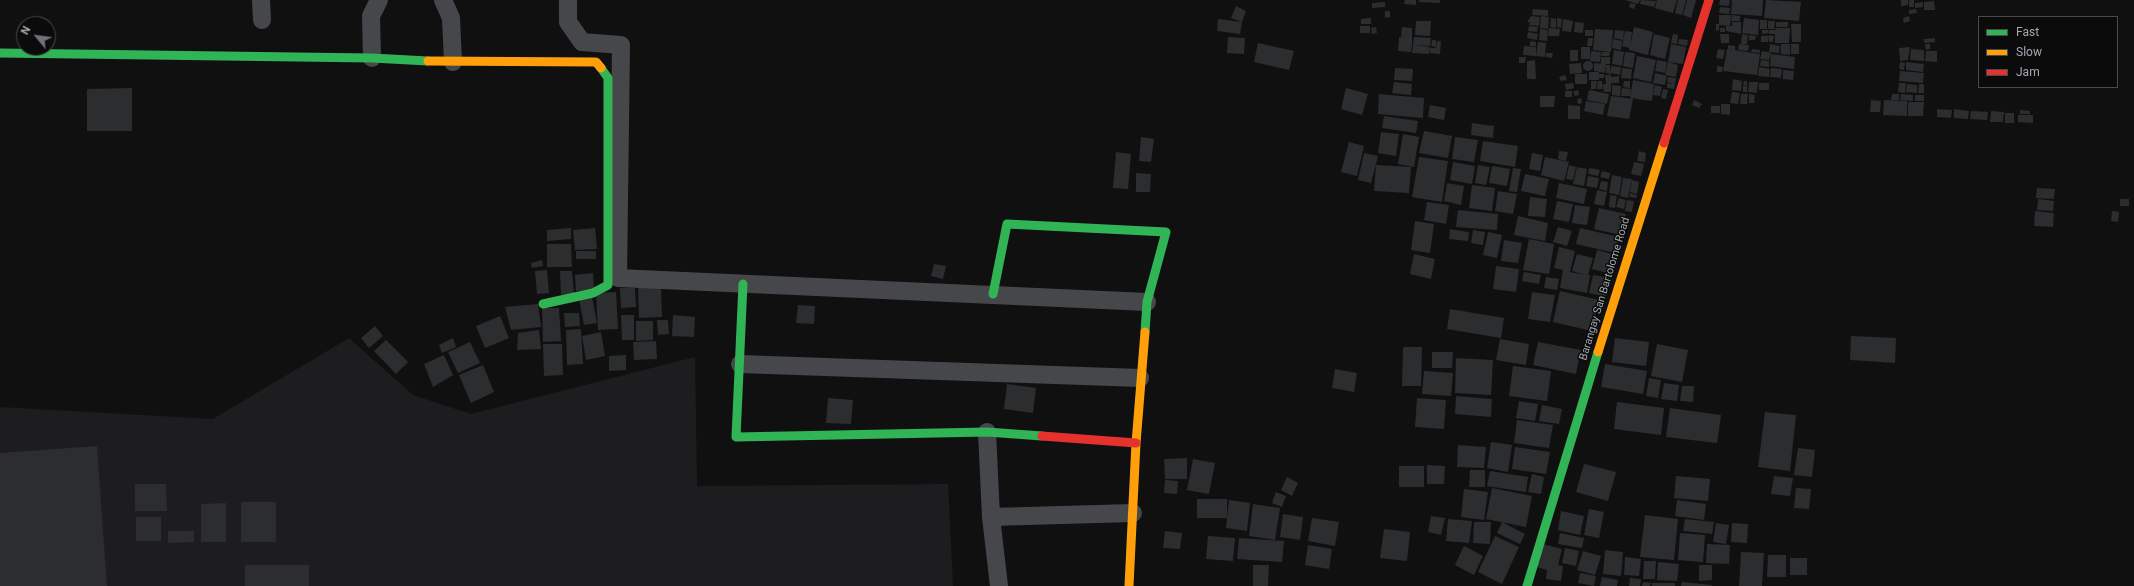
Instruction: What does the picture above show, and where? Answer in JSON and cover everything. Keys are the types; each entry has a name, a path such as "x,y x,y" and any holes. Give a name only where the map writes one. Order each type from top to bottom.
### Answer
{"street":[{"path":"261,0 262,20"},
{"path":"372,58 371,16 379,0"},
{"path":"443,0 451,18 452,62"},
{"path":"568,0 568,22 582,42 621,45 618,278 1147,302"},
{"name":"Barangay San Bartolome Road","path":"1527,586 1566,453 1709,0"},
{"path":"0,53 372,58 452,62 596,62 608,78 608,285 594,293 543,304"},
{"path":"992,294 1007,224 1166,232 1147,302 1140,378 1129,586"},
{"path":"743,284 736,437 987,432 1136,443"},
{"path":"740,364 1140,378"},
{"path":"987,432 991,517 999,586"},
{"path":"991,517 1133,513"}],"shaded area":[{"path":"349,338 413,395 471,414 695,357 697,486 948,484 953,586 0,586 0,407 213,419"}],"building":[{"path":"1405,0 1416,0 1416,5 1404,4"},
{"path":"1419,0 1440,0 1440,3 1419,2"},
{"path":"1625,0 1640,0 1638,4"},
{"path":"1641,0 1656,1 1654,7 1640,4"},
{"path":"1657,0 1677,0 1673,13 1655,8"},
{"path":"1678,0 1686,0 1682,15 1675,13"},
{"path":"1687,0 1696,0 1691,18 1683,15"},
{"path":"1720,0 1730,0 1729,6 1719,5"},
{"path":"1732,0 1763,0 1762,16 1731,14"},
{"path":"1766,0 1801,2 1799,21 1764,18"},
{"path":"1901,0 1908,0 1908,5 1901,6"},
{"path":"1909,0 1914,0 1914,7 1909,7"},
{"path":"1934,1 1935,10 1924,10 1924,2"},
{"path":"1385,2 1385,7 1372,8 1372,3"},
{"path":"1923,2 1923,7 1915,8 1915,3"},
{"path":"1630,3 1636,4 1634,9 1629,7"},
{"path":"1236,6 1246,11 1242,22 1231,18"},
{"path":"1720,7 1730,8 1729,14 1719,13"},
{"path":"1533,9 1548,10 1548,16 1532,15"},
{"path":"1916,9 1917,13 1909,14 1909,10"},
{"path":"1385,11 1390,11 1390,17 1385,18"},
{"path":"1719,15 1731,15 1730,26 1719,25"},
{"path":"1732,15 1740,16 1740,21 1731,21"},
{"path":"1531,16 1540,17 1539,26 1529,25 1530,22 1527,22"},
{"path":"1541,16 1549,17 1548,29 1540,28"},
{"path":"1909,16 1910,21 1904,23 1903,18"},
{"path":"1371,18 1371,24 1361,24 1361,19"},
{"path":"1551,18 1556,19 1556,28 1550,27"},
{"path":"1557,18 1562,19 1561,28 1557,27"},
{"path":"1744,18 1759,20 1758,35 1742,33"},
{"path":"1218,19 1242,22 1240,34 1217,31"},
{"path":"1563,19 1573,21 1571,32 1562,31"},
{"path":"1760,20 1767,20 1767,29 1760,29"},
{"path":"1416,21 1431,21 1430,36 1415,35"},
{"path":"1768,21 1775,21 1774,29 1768,29"},
{"path":"1575,22 1584,23 1583,33 1574,32"},
{"path":"1732,22 1741,22 1741,34 1726,31 1726,26 1732,26"},
{"path":"1776,22 1788,22 1788,27 1776,27"},
{"path":"1716,24 1719,24 1719,30 1716,31"},
{"path":"1791,24 1801,24 1801,42 1792,42"},
{"path":"1360,26 1370,26 1370,33 1360,33"},
{"path":"1529,26 1538,27 1537,32 1528,31"},
{"path":"1376,27 1377,33 1372,34 1371,28"},
{"path":"1402,27 1412,28 1412,38 1401,37"},
{"path":"1634,27 1653,32 1648,55 1629,50 1629,48 1622,46 1625,31 1632,32 1630,46"},
{"path":"1549,28 1560,29 1559,36 1548,36"},
{"path":"1720,28 1725,28 1725,32 1720,32"},
{"path":"1775,28 1790,28 1789,43 1775,43 1775,30 1778,30"},
{"path":"1540,29 1548,30 1547,41 1539,40"},
{"path":"1595,29 1613,30 1611,52 1593,50"},
{"path":"1585,30 1593,30 1593,36 1585,36"},
{"path":"1615,30 1624,31 1623,40 1614,38"},
{"path":"1762,30 1768,30 1769,33 1762,34"},
{"path":"1769,30 1775,30 1775,34 1769,34"},
{"path":"1528,32 1538,34 1537,40 1527,38"},
{"path":"1654,34 1670,38 1665,59 1650,55"},
{"path":"1673,34 1678,35 1677,44 1671,43"},
{"path":"1720,34 1729,34 1729,43 1721,43"},
{"path":"1742,34 1748,35 1747,44 1741,44"},
{"path":"1749,35 1756,36 1755,40 1749,40"},
{"path":"1769,35 1774,36 1773,42 1769,42"},
{"path":"1761,36 1769,36 1768,42 1761,42"},
{"path":"1228,37 1245,38 1244,54 1227,53"},
{"path":"1399,37 1412,38 1411,52 1398,51"},
{"path":"1414,37 1431,38 1430,46 1413,45"},
{"path":"1588,38 1593,38 1592,46 1587,46"},
{"path":"1935,38 1935,42 1924,43 1924,39"},
{"path":"1613,39 1622,41 1621,50 1612,48"},
{"path":"1679,39 1688,40 1687,46 1678,44"},
{"path":"1432,40 1436,40 1436,47 1431,46"},
{"path":"1437,41 1441,41 1440,54 1430,53 1430,48 1436,48"},
{"path":"1530,41 1536,42 1536,46 1530,46"},
{"path":"1538,42 1546,43 1545,57 1536,56"},
{"path":"1258,43 1294,51 1289,70 1254,62"},
{"path":"1671,44 1686,47 1683,64 1668,62"},
{"path":"1739,44 1749,45 1748,51 1738,50"},
{"path":"1770,44 1780,46 1779,53 1769,52"},
{"path":"1781,44 1790,44 1790,55 1781,54"},
{"path":"1791,44 1799,44 1799,54 1791,54"},
{"path":"1925,44 1930,44 1930,49 1926,50"},
{"path":"1413,45 1430,47 1429,54 1412,53"},
{"path":"1728,45 1735,46 1735,50 1728,49"},
{"path":"1524,46 1536,47 1536,56 1523,55"},
{"path":"1581,47 1590,47 1590,59 1581,59"},
{"path":"1910,47 1908,60 1900,61 1899,48"},
{"path":"1718,49 1725,50 1723,59 1716,58"},
{"path":"1727,49 1760,54 1757,75 1723,71"},
{"path":"1752,49 1760,50 1760,53 1751,52"},
{"path":"1911,49 1924,50 1924,61 1910,60"},
{"path":"1570,50 1578,50 1578,61 1570,61"},
{"path":"1614,50 1624,52 1622,66 1612,64"},
{"path":"1591,51 1601,52 1600,62 1590,61"},
{"path":"1762,51 1771,53 1769,60 1760,59"},
{"path":"1926,51 1937,51 1937,62 1925,61"},
{"path":"1602,52 1610,52 1609,56 1601,56"},
{"path":"1625,52 1635,53 1633,68 1623,66"},
{"path":"1546,53 1553,53 1552,58 1546,57"},
{"path":"1771,54 1795,57 1794,69 1770,66"},
{"path":"1637,56 1656,60 1651,82 1633,78"},
{"path":"1519,57 1526,57 1525,63 1519,63"},
{"path":"1601,57 1610,57 1610,64 1601,64"},
{"path":"1535,60 1536,79 1527,79 1527,61"},
{"path":"1657,60 1667,62 1665,73 1655,71"},
{"path":"1761,60 1769,61 1769,67 1760,66"},
{"path":"1586,61 1590,61 1592,62 1592,70 1586,71 1583,68 1583,64"},
{"path":"1668,62 1678,65 1676,77 1665,75"},
{"path":"1900,62 1905,63 1904,70 1899,69"},
{"path":"1906,62 1924,64 1923,72 1906,70"},
{"path":"1581,63 1582,73 1570,74 1569,64"},
{"path":"1594,63 1606,64 1605,73 1594,71"},
{"path":"1606,65 1610,65 1610,74 1606,73"},
{"path":"1611,66 1621,67 1620,75 1611,73 1611,77 1619,76 1619,83 1611,83 1611,92 1604,92 1603,84 1606,84 1605,75 1610,75"},
{"path":"1717,66 1723,67 1722,72 1717,72"},
{"path":"1759,67 1770,69 1769,77 1758,76"},
{"path":"1395,68 1413,69 1412,81 1394,80"},
{"path":"1622,68 1632,69 1631,79 1621,78"},
{"path":"1771,68 1782,69 1781,78 1770,77"},
{"path":"1783,70 1794,71 1793,80 1783,79"},
{"path":"1900,71 1924,73 1923,83 1899,81"},
{"path":"1589,72 1599,72 1599,80 1589,80"},
{"path":"1655,73 1667,76 1665,85 1653,83"},
{"path":"1575,74 1587,74 1587,84 1575,84"},
{"path":"1599,74 1604,74 1604,78 1599,78"},
{"path":"1565,75 1567,80 1561,81 1559,77"},
{"path":"1668,77 1676,78 1675,84 1667,82"},
{"path":"1733,79 1742,81 1741,91 1732,90"},
{"path":"1633,80 1654,84 1652,101 1630,98"},
{"path":"1591,81 1597,81 1596,89 1591,89"},
{"path":"1598,81 1602,81 1603,89 1597,89"},
{"path":"1624,81 1630,81 1630,88 1623,87"},
{"path":"1744,81 1747,81 1747,86 1743,85"},
{"path":"1394,82 1412,84 1411,95 1392,93"},
{"path":"1749,82 1758,82 1757,93 1748,92"},
{"path":"1573,83 1574,88 1566,90 1565,84"},
{"path":"1667,83 1675,84 1674,89 1667,88"},
{"path":"1759,83 1769,83 1769,90 1759,90"},
{"path":"1899,83 1906,83 1905,93 1898,92"},
{"path":"1907,84 1917,85 1917,93 1906,92"},
{"path":"1919,84 1924,84 1924,93 1918,93"},
{"path":"1612,85 1621,86 1620,96 1612,95"},
{"path":"1655,85 1662,87 1660,96 1653,95"},
{"path":"1743,86 1747,86 1747,92 1743,92"},
{"path":"132,88 132,131 87,131 87,89"},
{"path":"1346,88 1368,94 1362,115 1341,109"},
{"path":"1622,88 1631,89 1630,96 1621,96"},
{"path":"1663,89 1668,90 1666,99 1661,98"},
{"path":"1578,90 1579,95 1575,96 1573,92"},
{"path":"1589,90 1609,94 1607,104 1587,100"},
{"path":"1565,91 1572,91 1572,97 1565,97"},
{"path":"1732,92 1740,93 1738,104 1730,103"},
{"path":"1379,94 1424,98 1423,118 1378,114"},
{"path":"1741,94 1748,94 1747,104 1740,104"},
{"path":"1749,94 1755,95 1754,103 1749,103"},
{"path":"1892,94 1899,94 1899,100 1891,100"},
{"path":"1901,94 1913,95 1913,101 1900,100"},
{"path":"1915,95 1924,95 1924,101 1915,101"},
{"path":"1540,96 1555,96 1554,107 1540,107"},
{"path":"1611,96 1633,99 1629,119 1607,116"},
{"path":"1581,98 1582,103 1578,104 1577,99"},
{"path":"1694,100 1702,104 1699,108 1692,105"},
{"path":"1871,100 1881,101 1880,112 1870,112"},
{"path":"1884,100 1907,101 1907,116 1883,115"},
{"path":"1586,101 1605,104 1603,115 1584,111"},
{"path":"1908,102 1924,102 1923,116 1908,116"},
{"path":"1721,104 1730,104 1730,115 1721,114"},
{"path":"1430,105 1446,108 1444,120 1428,117"},
{"path":"1568,105 1580,106 1580,119 1568,119"},
{"path":"1711,106 1720,106 1720,113 1711,113"},
{"path":"1937,109 1952,110 1951,118 1937,117"},
{"path":"1954,109 1969,111 1968,119 1954,118"},
{"path":"2020,110 2030,111 2030,114 2020,114"},
{"path":"1971,111 1988,112 1987,120 1970,119"},
{"path":"1991,111 2004,112 2003,122 1990,122"},
{"path":"2005,113 2014,113 2014,123 2005,123"},
{"path":"2018,115 2033,115 2033,123 2018,122"},
{"path":"1384,116 1418,121 1416,133 1382,128"},
{"path":"1472,123 1494,126 1493,138 1471,135"},
{"path":"1424,131 1452,136 1448,158 1419,153"},
{"path":"1381,132 1399,134 1396,156 1378,153"},
{"path":"1403,134 1419,137 1414,167 1398,164"},
{"path":"1141,137 1154,139 1151,162 1139,161"},
{"path":"1455,137 1478,140 1474,162 1452,159"},
{"path":"1483,141 1518,146 1515,167 1480,161"},
{"path":"1349,142 1364,146 1357,176 1341,172"},
{"path":"1559,151 1568,152 1566,161 1558,159"},
{"path":"1639,151 1646,153 1645,162 1637,161"},
{"path":"1116,152 1131,154 1128,189 1113,188"},
{"path":"1364,153 1378,156 1371,183 1358,180"},
{"path":"1532,153 1543,155 1540,171 1529,169"},
{"path":"1419,157 1448,161 1442,202 1412,197"},
{"path":"1545,157 1569,162 1564,181 1541,175"},
{"path":"1453,162 1475,166 1472,184 1450,180"},
{"path":"1634,162 1644,164 1641,176 1631,174"},
{"path":"1376,165 1411,167 1409,193 1374,191"},
{"path":"1478,165 1490,167 1486,185 1475,183"},
{"path":"1569,165 1576,167 1573,180 1566,179"},
{"path":"1492,166 1510,169 1507,186 1489,183"},
{"path":"1577,167 1587,169 1584,186 1573,184"},
{"path":"1513,168 1521,169 1517,192 1509,191"},
{"path":"1589,168 1600,170 1598,176 1588,174"},
{"path":"1602,171 1610,173 1609,179 1600,177"},
{"path":"1136,173 1151,174 1150,192 1136,192"},
{"path":"1525,174 1549,179 1545,196 1521,191"},
{"path":"1612,175 1622,177 1619,195 1609,193"},
{"path":"1588,176 1599,178 1597,188 1586,186"},
{"path":"1623,178 1632,179 1628,198 1620,196"},
{"path":"1632,180 1639,182 1637,194 1630,192"},
{"path":"1601,181 1608,182 1607,191 1599,189"},
{"path":"1447,183 1464,186 1461,205 1444,201"},
{"path":"1559,183 1587,189 1584,204 1556,198"},
{"path":"1472,185 1495,188 1492,211 1469,208"},
{"path":"2037,188 2055,189 2054,199 2036,198"},
{"path":"1597,190 1607,192 1604,206 1594,204"},
{"path":"1498,191 1517,194 1513,214 1495,211"},
{"path":"1630,193 1637,195 1636,198 1629,197"},
{"path":"1610,195 1617,196 1615,208 1609,207"},
{"path":"1530,197 1547,199 1545,217 1528,216"},
{"path":"1619,198 1626,200 1624,209 1616,207"},
{"path":"2038,199 2054,201 2053,211 2037,210"},
{"path":"2120,199 2129,199 2129,206 2120,206"},
{"path":"1627,200 1634,201 1632,212 1625,211"},
{"path":"1557,201 1573,204 1569,222 1553,219"},
{"path":"1427,202 1449,205 1446,224 1424,220"},
{"path":"1575,205 1590,207 1587,225 1572,223"},
{"path":"1599,208 1626,214 1621,235 1594,229"},
{"path":"1458,210 1498,214 1497,230 1456,227"},
{"path":"2035,211 2054,213 2053,227 2034,226"},
{"path":"2112,211 2119,212 2118,222 2111,221"},
{"path":"1518,216 1548,223 1545,241 1514,235"},
{"path":"1415,221 1434,224 1430,253 1411,250"},
{"path":"1558,227 1572,231 1567,246 1553,242"},
{"path":"571,228 571,239 547,241 547,230"},
{"path":"595,228 597,249 575,250 573,230"},
{"path":"1580,228 1619,237 1615,253 1576,244"},
{"path":"1450,229 1469,232 1468,241 1449,239"},
{"path":"1473,230 1485,232 1483,245 1471,243"},
{"path":"1488,232 1502,235 1497,258 1483,255"},
{"path":"1529,239 1554,244 1549,274 1523,270"},
{"path":"1504,240 1522,243 1518,263 1501,261"},
{"path":"547,244 571,244 572,267 547,267"},
{"path":"1559,247 1575,251 1570,272 1585,275 1572,271 1577,254 1593,258 1588,275 1590,275 1587,293 1560,288 1563,270 1554,268"},
{"path":"1597,250 1616,255 1612,274 1592,269"},
{"path":"576,251 596,251 596,259 576,259"},
{"path":"1414,254 1435,259 1431,279 1410,274"},
{"path":"542,260 543,266 532,268 531,263"},
{"path":"934,264 946,266 943,279 931,276"},
{"path":"1496,266 1519,269 1516,292 1493,289"},
{"path":"547,270 549,293 537,294 535,271"},
{"path":"560,271 572,271 574,294 561,295"},
{"path":"1524,272 1541,275 1539,284 1522,281"},
{"path":"593,273 594,290 576,291 575,275"},
{"path":"1593,275 1611,278 1606,297 1589,293"},
{"path":"1546,277 1559,279 1557,290 1544,288"},
{"path":"661,287 662,317 639,318 638,288"},
{"path":"620,288 635,288 636,307 621,308"},
{"path":"1560,291 1599,300 1592,331 1553,322"},
{"path":"616,292 618,329 598,330 596,293"},
{"path":"1532,292 1555,295 1550,322 1528,319"},
{"path":"592,297 597,323 584,325 579,299"},
{"path":"538,304 541,327 511,330 505,307"},
{"path":"798,305 815,306 814,324 796,323"},
{"path":"542,308 559,308 561,341 543,342"},
{"path":"1450,309 1504,318 1501,338 1447,329"},
{"path":"564,313 579,313 580,326 565,327"},
{"path":"621,315 634,315 634,340 622,340"},
{"path":"673,315 695,317 694,337 672,336"},
{"path":"500,316 509,338 485,348 476,326"},
{"path":"657,320 668,320 669,334 658,335"},
{"path":"636,321 653,321 653,340 636,341"},
{"path":"375,326 383,336 369,348 361,338"},
{"path":"581,329 583,364 567,365 566,330"},
{"path":"539,330 541,349 517,350 518,333"},
{"path":"601,332 605,356 586,360 582,336"},
{"path":"1851,336 1896,338 1895,363 1850,360"},
{"path":"453,338 456,347 442,353 439,345"},
{"path":"1615,338 1649,342 1646,366 1612,362"},
{"path":"1500,339 1529,344 1526,365 1496,360"},
{"path":"386,340 408,362 396,374 374,351"},
{"path":"656,341 657,359 634,360 633,342"},
{"path":"470,342 480,363 458,373 448,352"},
{"path":"1538,342 1581,350 1576,374 1533,365"},
{"path":"543,344 562,344 563,375 544,376"},
{"path":"1657,344 1688,350 1682,382 1651,376"},
{"path":"1403,347 1422,347 1421,386 1402,386"},
{"path":"1432,352 1453,352 1452,368 1432,368"},
{"path":"444,355 453,375 433,387 424,364"},
{"path":"626,355 626,370 609,371 609,356"},
{"path":"1456,358 1493,360 1491,395 1455,393"},
{"path":"1605,364 1647,371 1643,394 1601,387"},
{"path":"483,365 494,392 471,403 459,375"},
{"path":"1513,366 1551,371 1547,401 1509,396"},
{"path":"1335,369 1357,373 1354,392 1332,388"},
{"path":"1424,371 1453,373 1451,396 1422,394"},
{"path":"1649,378 1661,380 1658,398 1646,396"},
{"path":"1664,383 1679,385 1677,401 1661,399"},
{"path":"1007,384 1036,388 1033,413 1004,409"},
{"path":"1682,386 1694,386 1693,402 1680,401"},
{"path":"1456,396 1492,399 1491,417 1455,414"},
{"path":"828,398 853,400 851,424 826,423"},
{"path":"1417,398 1446,400 1444,429 1415,427"},
{"path":"1519,401 1538,404 1535,421 1516,418"},
{"path":"1617,402 1664,408 1661,435 1614,429"},
{"path":"1542,405 1562,409 1559,424 1539,421"},
{"path":"1670,408 1721,415 1717,443 1666,437"},
{"path":"1765,412 1796,415 1790,471 1758,467"},
{"path":"1517,420 1553,425 1549,448 1514,443"},
{"path":"1491,442 1512,445 1508,472 1487,468"},
{"path":"1458,445 1486,447 1484,468 1457,467"},
{"path":"97,446 107,586 0,586 0,453"},
{"path":"1515,447 1550,452 1546,474 1512,469"},
{"path":"1798,448 1815,450 1812,477 1794,475"},
{"path":"1187,458 1187,479 1165,479 1164,459"},
{"path":"1193,459 1215,463 1209,494 1187,490"},
{"path":"1584,464 1616,472 1608,501 1576,492"},
{"path":"1427,465 1445,466 1444,484 1427,484"},
{"path":"1399,466 1424,466 1424,487 1399,487"},
{"path":"1470,470 1485,470 1485,487 1469,487"},
{"path":"1490,471 1528,477 1526,492 1487,486"},
{"path":"1532,474 1544,477 1541,494 1528,492"},
{"path":"1676,476 1710,479 1708,501 1674,498"},
{"path":"1774,476 1793,478 1790,496 1771,494"},
{"path":"1287,477 1298,483 1292,496 1281,490"},
{"path":"1165,480 1178,481 1177,494 1164,493"},
{"path":"135,484 166,484 167,511 135,511"},
{"path":"1492,488 1532,496 1526,527 1486,519"},
{"path":"1796,488 1811,489 1809,509 1794,508"},
{"path":"1464,489 1488,492 1484,520 1461,517"},
{"path":"1276,492 1286,496 1282,507 1272,503"},
{"path":"1197,499 1227,499 1227,518 1197,518"},
{"path":"1229,500 1250,503 1247,531 1226,528"},
{"path":"1677,500 1706,504 1704,520 1675,516"},
{"path":"241,502 276,502 276,542 241,542"},
{"path":"226,503 226,542 201,542 201,504"},
{"path":"1253,504 1280,508 1275,540 1249,536"},
{"path":"1589,509 1604,512 1599,538 1584,535"},
{"path":"1561,511 1584,516 1580,535 1558,530"},
{"path":"1283,514 1303,517 1300,540 1280,537"},
{"path":"1645,515 1678,519 1674,560 1640,557"},
{"path":"1431,516 1445,518 1441,535 1428,532"},
{"path":"136,517 161,517 161,541 136,541"},
{"path":"1312,518 1339,522 1335,546 1308,541"},
{"path":"1448,519 1472,521 1469,543 1446,541"},
{"path":"1685,519 1714,522 1712,534 1683,531"},
{"path":"1474,522 1491,522 1490,544 1473,543"},
{"path":"1502,522 1525,534 1520,544 1497,533"},
{"path":"1716,523 1729,525 1726,544 1713,542"},
{"path":"1732,523 1748,524 1747,543 1731,542"},
{"path":"1384,529 1410,532 1407,561 1380,558"},
{"path":"168,531 194,531 194,542 168,543"},
{"path":"1165,531 1182,533 1180,549 1163,548"},
{"path":"1560,533 1584,538 1582,548 1558,544"},
{"path":"1680,533 1705,535 1703,562 1678,560"},
{"path":"1208,536 1235,538 1233,561 1206,559"},
{"path":"1495,536 1519,547 1502,584 1478,572"},
{"path":"1239,538 1284,541 1282,562 1237,559"},
{"path":"1543,544 1562,549 1558,565 1563,566 1561,581 1546,579 1547,570 1537,567"},
{"path":"1707,544 1730,545 1729,564 1706,563"},
{"path":"1308,545 1332,549 1329,569 1305,565"},
{"path":"1464,546 1483,556 1474,575 1455,565"},
{"path":"1565,548 1579,551 1576,566 1562,563"},
{"path":"1605,550 1623,552 1621,576 1603,574"},
{"path":"1583,551 1601,556 1595,575 1577,570"},
{"path":"1741,552 1764,553 1762,586 1739,586"},
{"path":"1768,555 1786,555 1786,577 1767,577"},
{"path":"1625,557 1641,559 1639,576 1624,575"},
{"path":"1790,558 1807,558 1807,575 1790,575"},
{"path":"1644,561 1656,561 1655,579 1643,579"},
{"path":"1658,562 1679,564 1677,581 1657,580"},
{"path":"245,565 309,565 309,586 245,586"},
{"path":"1253,565 1269,565 1268,586 1253,586"},
{"path":"1699,565 1712,565 1712,580 1699,581"},
{"path":"1580,573 1596,576 1594,586 1578,583"},
{"path":"1602,577 1618,580 1617,586 1600,586"},
{"path":"1630,578 1641,579 1640,586 1629,586"},
{"path":"1643,582 1651,583 1650,586 1642,586"},
{"path":"1682,582 1712,585 1712,586 1681,586"},
{"path":"1652,583 1675,583 1675,586 1652,586"}],"traffic: fast":[{"path":"0,53 372,58 428,61"},
{"path":"543,304 593,293 608,285 608,78 601,68"},
{"path":"993,294 1007,224 1166,232 1147,302 1145,332"},
{"path":"743,284 736,437 987,432 1042,436"},
{"path":"1527,586 1598,352"}],"traffic: slow":[{"path":"428,61 596,62 601,68"},
{"path":"1598,352 1664,143"},
{"path":"1129,586 1136,443 1145,332"}],"traffic: jam":[{"path":"1664,143 1709,0"},
{"path":"1042,436 1136,443"}]}
